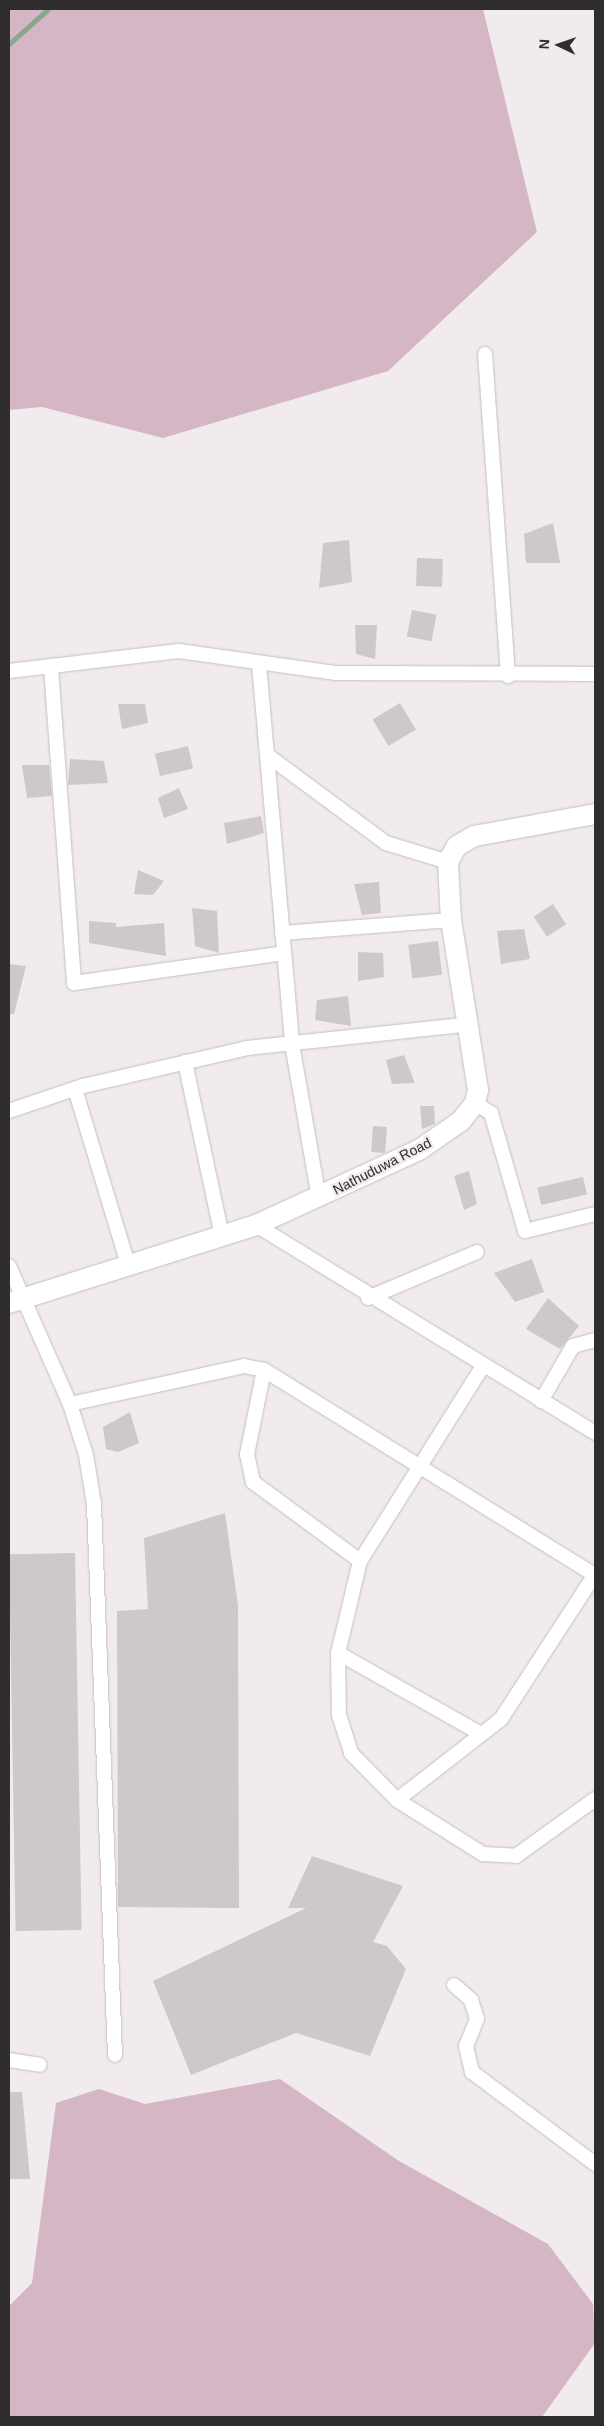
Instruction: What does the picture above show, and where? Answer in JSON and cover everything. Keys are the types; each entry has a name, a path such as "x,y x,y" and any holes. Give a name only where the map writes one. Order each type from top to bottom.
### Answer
{"street":[{"path":"485,354 508,676"},
{"path":"9,671 50,668 179,651 259,664 336,673 508,676 595,674"},
{"path":"259,664 292,1044 320,1198"},
{"path":"50,668 74,983 284,953"},
{"path":"267,755 386,843 448,862"},
{"path":"595,814 474,836 457,846 448,862 451,920 470,1024 478,1090 475,1103 491,1114 525,1231 595,1214"},
{"path":"282,933 451,920"},
{"path":"9,1111 74,1089 247,1048 470,1024"},
{"path":"185,1062 222,1236"},
{"path":"74,1089 129,1268"},
{"name":"Nathuduwa Road","path":"17,1300 129,1268 256,1225 320,1198 419,1150 460,1121 475,1103"},
{"path":"256,1225 368,1298 595,1433"},
{"path":"368,1298 477,1252"},
{"path":"9,1266 17,1300 70,1404 86,1455 94,1504 115,2055"},
{"path":"541,1401 573,1346 595,1340"},
{"path":"70,1404 244,1366 264,1370 595,1575 501,1718 397,1800"},
{"path":"484,1366 417,1466 360,1562 338,1653 339,1715 351,1753 397,1800 483,1854 516,1856 595,1799"},
{"path":"264,1370 247,1454 253,1482 360,1562"},
{"path":"338,1653 481,1734"},
{"path":"454,1985 471,2000 477,2019 466,2046 472,2072 595,2164"},
{"path":"9,2060 40,2065"}],"shaded area":[{"path":"9,9 483,9 537,232 388,371 163,438 42,407 9,410"},
{"path":"280,2079 399,2161 548,2244 593,2304 595,2343 542,2417 9,2417 9,2306 32,2283 56,2103 99,2089 145,2104"}],"building":[{"path":"553,523 560,563 526,563 524,534"},
{"path":"349,540 352,582 319,588 323,543"},
{"path":"417,558 443,559 442,587 416,586"},
{"path":"412,610 437,615 431,641 407,637"},
{"path":"355,625 377,625 375,659 356,654"},
{"path":"400,703 416,730 389,746 373,719"},
{"path":"118,704 145,704 148,723 122,729"},
{"path":"188,746 193,768 160,776 155,754"},
{"path":"70,759 104,761 108,783 68,785"},
{"path":"22,765 49,765 52,796 27,798"},
{"path":"179,788 188,809 164,818 158,798"},
{"path":"261,816 264,833 227,844 224,823"},
{"path":"138,870 164,881 153,895 134,894"},
{"path":"379,882 381,913 362,915 354,884"},
{"path":"553,904 566,924 547,937 534,917"},
{"path":"192,908 217,911 219,953 195,946"},
{"path":"89,921 116,923 116,927 164,923 166,956 89,943"},
{"path":"524,929 530,959 501,964 497,931"},
{"path":"438,941 442,975 412,978 408,945"},
{"path":"358,952 383,953 384,977 358,981"},
{"path":"9,964 26,966 14,1014 9,1014"},
{"path":"348,996 351,1026 315,1020 317,1000"},
{"path":"404,1055 415,1083 392,1084 386,1060"},
{"path":"420,1106 434,1106 435,1124 422,1129"},
{"path":"373,1126 387,1127 385,1153 371,1152"},
{"path":"469,1171 477,1204 464,1210 454,1176"},
{"path":"583,1177 587,1195 541,1205 537,1188"},
{"path":"532,1259 544,1292 515,1302 494,1273"},
{"path":"548,1298 579,1326 560,1349 526,1329"},
{"path":"130,1412 139,1443 118,1452 106,1449 103,1427"},
{"path":"225,1513 238,1605 239,1908 118,1907 117,1611 148,1609 144,1538"},
{"path":"75,1553 82,1930 16,1931 9,1554"},
{"path":"312,1856 403,1886 373,1942 387,1946 406,1969 370,2056 296,2033 191,2075 153,1981 306,1908 288,1908"},
{"path":"9,2092 22,2092 30,2179 9,2179"}],"waterway":[{"path":"9,44 48,9"}]}
